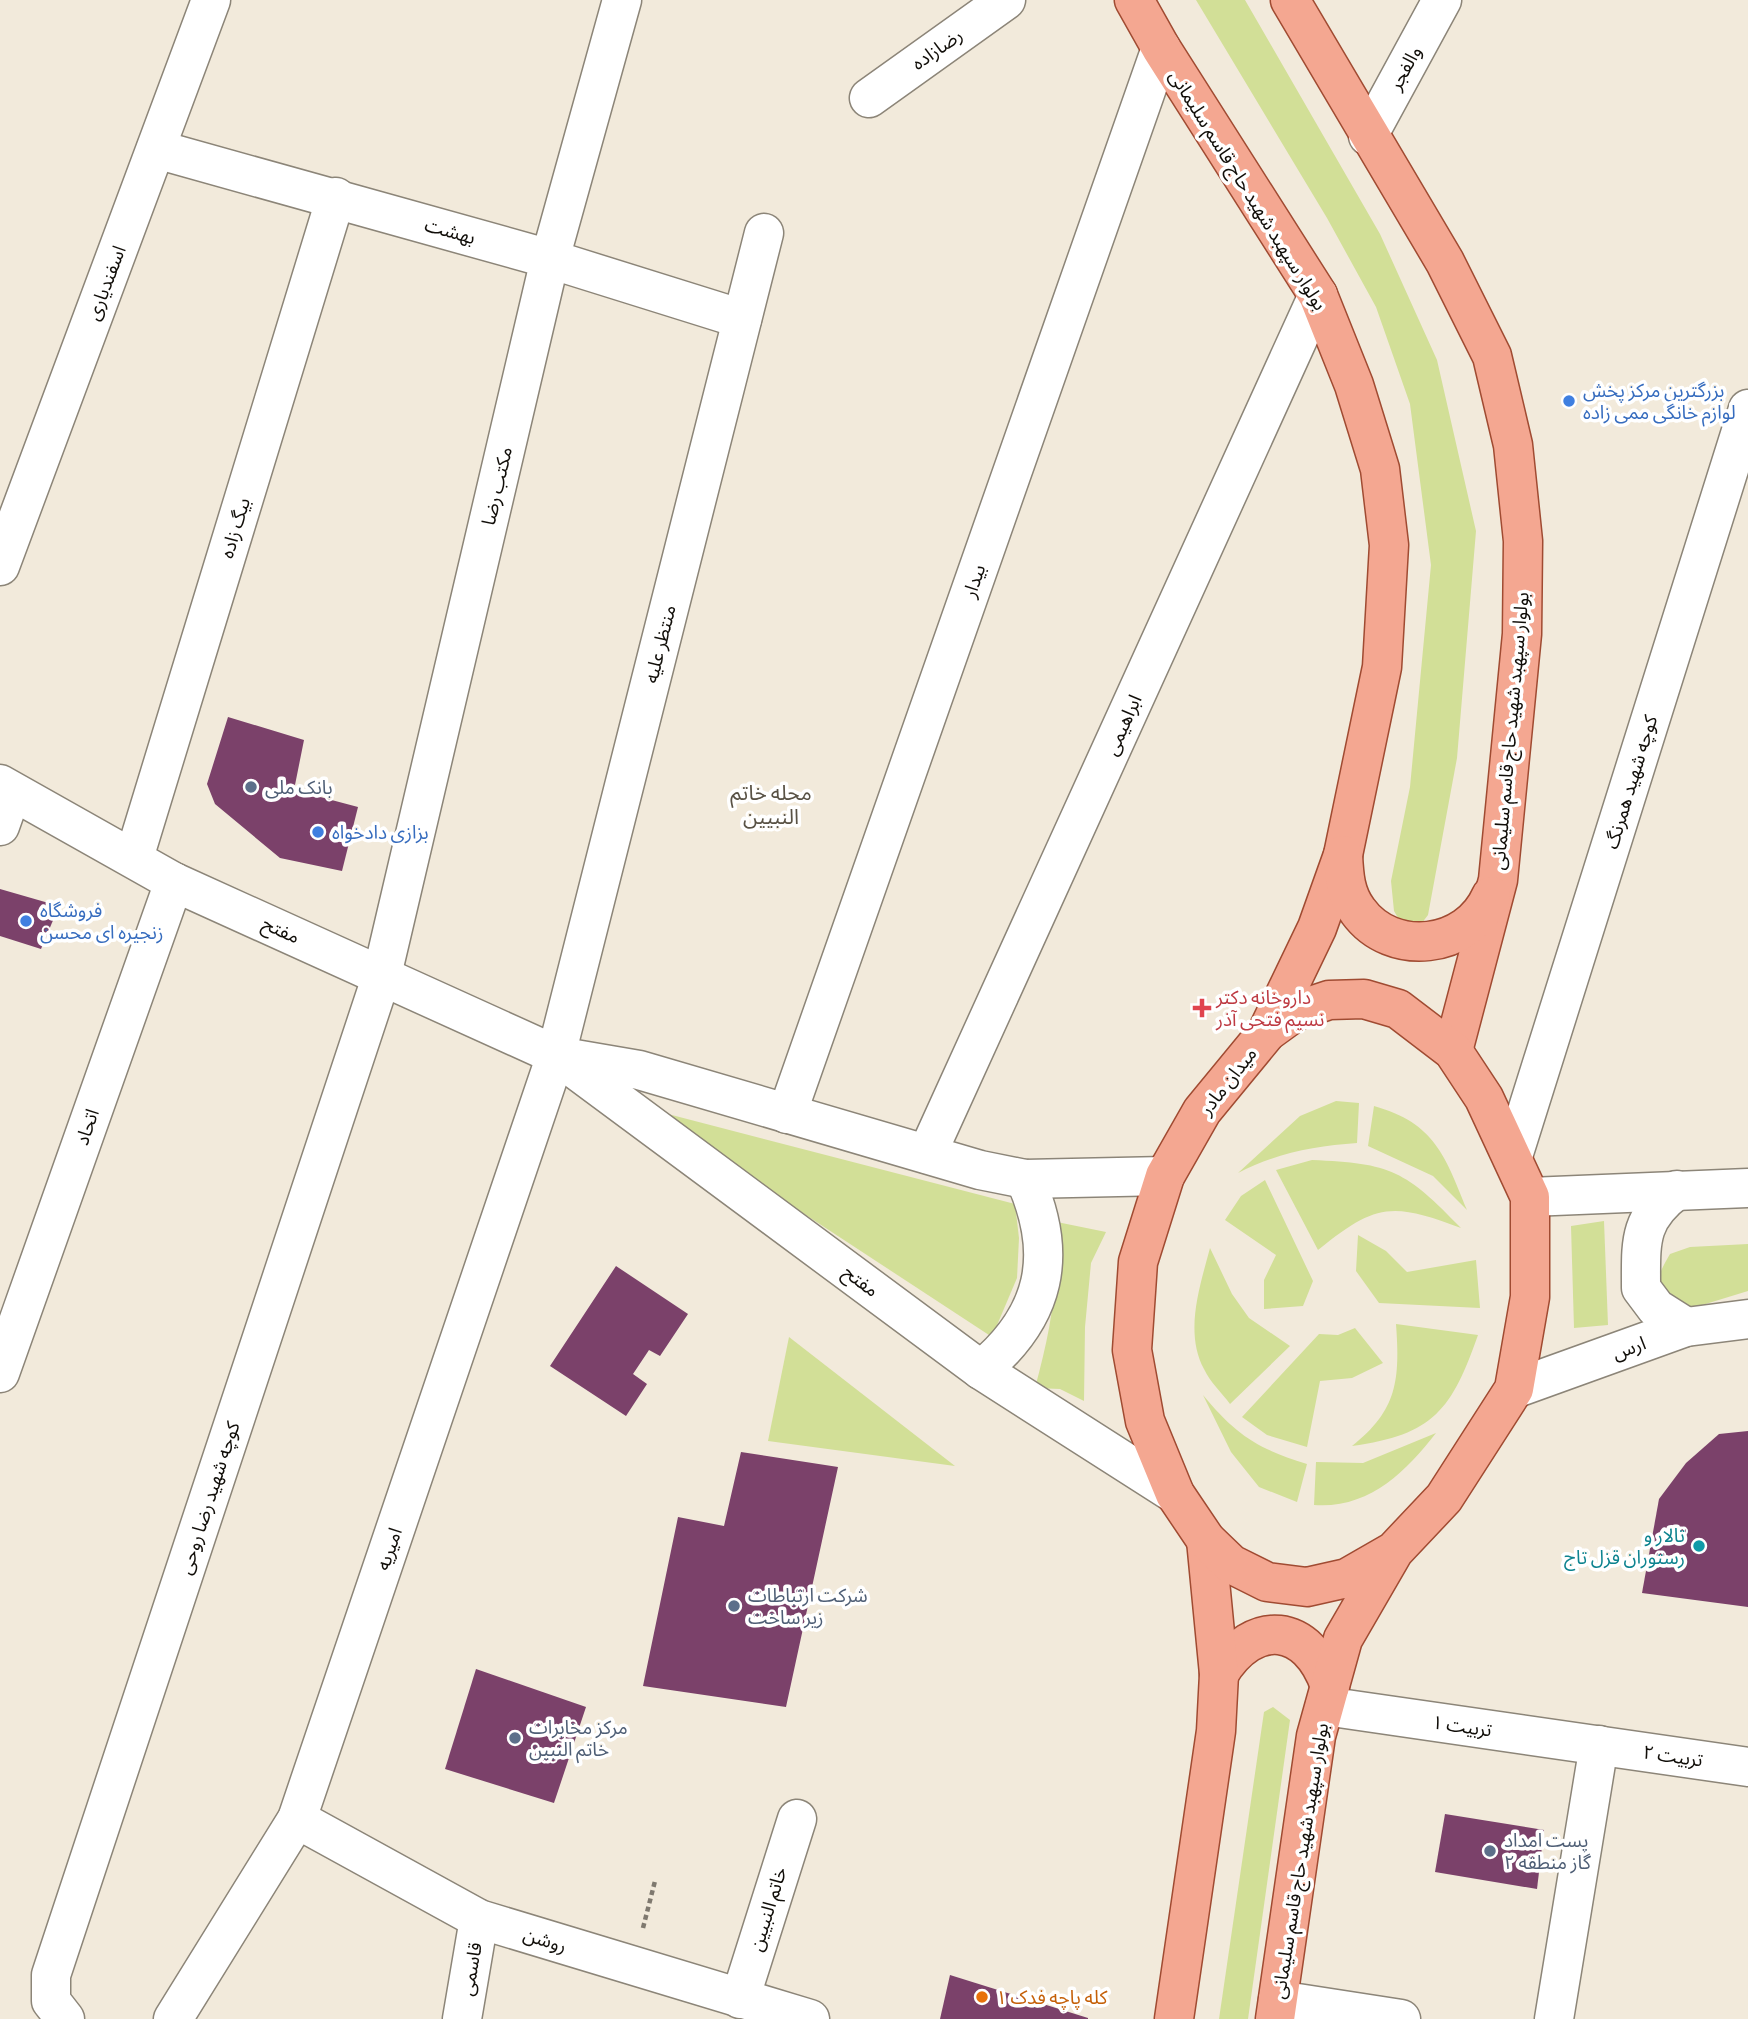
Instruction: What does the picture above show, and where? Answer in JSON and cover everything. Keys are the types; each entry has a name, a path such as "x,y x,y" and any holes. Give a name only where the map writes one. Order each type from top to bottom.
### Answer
{"main road":[{"name":"بولوار سپهبد شهید حاج قاسم سلیمانی","path":"1134,0 1161,48 1318,295 1354,384 1380,469 1389,545 1382,667 1343,855 1317,928 1267,1032"},
{"name":"بولوار سپهبد شهید حاج قاسم سلیمانی","path":"1290,0 1368,136 1445,262 1492,356 1513,445 1523,541 1522,634 1498,880 1453,1051"},
{"path":"1343,855 1344,884 1358,911 1379,931 1407,942 1438,941 1465,929 1486,908 1498,880"},
{"name":"میدان مادر","path":"1364,999 1398,1009 1453,1051 1484,1098 1513,1156 1530,1197 1531,1297 1514,1389 1444,1499 1394,1551 1347,1577 1307,1587 1267,1582 1231,1564 1206,1540 1175,1494 1146,1421 1132,1350 1138,1262 1165,1176 1202,1111 1267,1032 1296,1011 1329,1000 1364,999"},
{"path":"1174,2019 1216,1731 1219,1674 1206,1540"},
{"name":"بولوار سپهبد شهید حاج قاسم سلیمانی","path":"1277,2010 1316,1736 1343,1639 1394,1551"},
{"path":"1219,1674 1232,1652 1254,1638 1279,1634 1304,1643 1322,1662 1327,1696"}],"street":[{"name":"اسفندیاری","path":"0,566 211,0"},
{"name":"مکتب رضا","path":"382,975 550,259 622,0"},
{"name":"رضازاده","path":"869,98 1006,0"},
{"name":"والفجر","path":"1368,136 1442,0"},
{"name":"بیدار","path":"787,1114 1161,48"},
{"name":"بهشت","path":"156,149 336,197 550,259 742,319"},
{"name":"بیگ زاده","path":"134,859 336,197"},
{"name":"منتظر علیه","path":"556,1055 764,233"},
{"name":"ابراهیمی","path":"927,1154 1318,295"},
{"name":"کوچه شهید همرنگ","path":"1513,1156 1748,409"},
{"name":"مفتح","path":"3,800 134,859 174,882 556,1055 981,1370 1175,1494"},
{"name":"اتحاد","path":"0,1373 174,882"},
{"name":"کوچه شهید رضا روحی","path":"65,2019 51,2001 51,1976 382,975"},
{"name":"مفتح","path":"556,1055 639,1070 927,1154 1024,1179 1165,1176"},
{"name":"امیریه","path":"173,2019 297,1819 556,1055"},
{"path":"981,1370 1005,1351 1024,1326 1037,1298 1044,1268 1044,1237 1037,1206 1024,1179"},
{"path":"1530,1197 1748,1188"},
{"path":"1677,1190 1656,1206 1643,1229 1641,1288 1656,1308 1686,1327"},
{"name":"ارس","path":"1514,1389 1686,1327 1748,1319"},
{"name":"تربیت ۱","path":"1327,1696 1599,1745"},
{"path":"1554,2019 1599,1745"},
{"name":"تربیت ۲","path":"1599,1745 1748,1767"},
{"name":"روشن","path":"297,1819 479,1919 752,2007 810,2019"},
{"name":"خاتم النبیین","path":"752,2007 797,1819"},
{"name":"قاسمی","path":"462,2019 479,1919"},
{"path":"1277,2010 1401,2019"}],"green space":[{"path":"1196,0 1245,0 1380,234 1437,360 1476,531 1457,758 1428,915 1418,928 1401,923 1394,911 1391,881 1410,787 1431,565 1410,404 1376,307 1327,218"},
{"path":"1336,1101 1359,1103 1357,1143 1296,1152 1267,1160 1238,1173 1300,1116"},
{"path":"1374,1106 1411,1122 1435,1144 1452,1173 1467,1210 1433,1176 1368,1146"},
{"path":"641,1107 1015,1204 1019,1238 1017,1278 992,1337"},
{"path":"1312,1160 1361,1164 1396,1174 1426,1194 1461,1228 1418,1214 1385,1212 1355,1223 1318,1250 1276,1170"},
{"path":"1265,1180 1313,1281 1303,1306 1264,1309 1264,1280 1276,1255 1225,1220 1241,1196"},
{"path":"1052,1221 1106,1232 1091,1263 1085,1327 1084,1401 1060,1389 1035,1388 1052,1306 1055,1265"},
{"path":"1604,1221 1608,1325 1574,1328 1571,1226"},
{"path":"1358,1235 1386,1251 1407,1272 1476,1260 1480,1308 1379,1303 1356,1271"},
{"path":"1748,1244 1748,1291 1699,1306 1674,1306 1663,1292 1660,1275 1670,1254 1690,1247"},
{"path":"1210,1248 1232,1294 1249,1318 1290,1346 1230,1404 1207,1374 1198,1355 1195,1340 1196,1309"},
{"path":"1396,1324 1478,1335 1459,1382 1436,1414 1421,1426 1403,1434 1352,1446 1379,1419 1393,1392 1397,1361"},
{"path":"1355,1328 1383,1363 1352,1378 1320,1381 1307,1447 1267,1435 1242,1417 1319,1334 1338,1335"},
{"path":"789,1337 955,1466 768,1441"},
{"path":"1203,1395 1226,1421 1249,1439 1275,1453 1307,1464 1297,1502 1259,1487 1231,1452"},
{"path":"1436,1433 1411,1462 1384,1486 1351,1501 1314,1505 1316,1462 1363,1463"},
{"path":"1273,1707 1290,1720 1248,2019 1219,2019 1264,1712"}],"building":[{"name":"بانک ملی","path":"228,717 304,740 294,790 358,807 342,871 280,858 215,804 207,784"},
{"name":"فروشگاه زنجیره ای محسن","path":"0,889 59,906 41,949 0,936"},
{"path":"616,1266 688,1314 660,1356 649,1350 633,1374 647,1384 626,1416 550,1366"},
{"name":"تالار و رستوران قزل تاج","path":"1748,1431 1748,1607 1642,1593 1659,1499 1686,1463 1719,1434"},
{"name":"شرکت ارتباطات زیر ساخت","path":"741,1452 838,1467 786,1707 643,1686 678,1517 724,1526"},
{"name":"مرکز مخابرات خاتم النبین","path":"476,1669 586,1707 554,1803 445,1769"},
{"name":"پست امداد گاز منطقه ۲","path":"1445,1814 1544,1830 1537,1889 1435,1872"},
{"name":"کله پاچه فدک ۱","path":"950,1975 1088,2018 1088,2019 940,2019"}],"place":[{"name":"بزرگترین مرکز پخش لوازم خانگی ممی زاده","path":"1569,401"},
{"name":"بانک ملی","path":"251,787"},
{"name":"بزازی دادخواه","path":"318,832"},
{"name":"فروشگاه زنجیره ای محسن","path":"26,921"},
{"name":"داروخانه دکتر نسیم فتحی آذر","path":"1202,1008"},
{"name":"تالار و رستوران قزل تاج","path":"1699,1546"},
{"name":"شرکت ارتباطات زیر ساخت","path":"734,1606"},
{"name":"مرکز مخابرات خاتم النبین","path":"515,1738"},
{"name":"پست امداد گاز منطقه ۲","path":"1490,1851"},
{"name":"کله پاچه فدک ۱","path":"982,1997"}],"district":[{"name":"محله خاتم النبیین","path":"771,805"}]}
